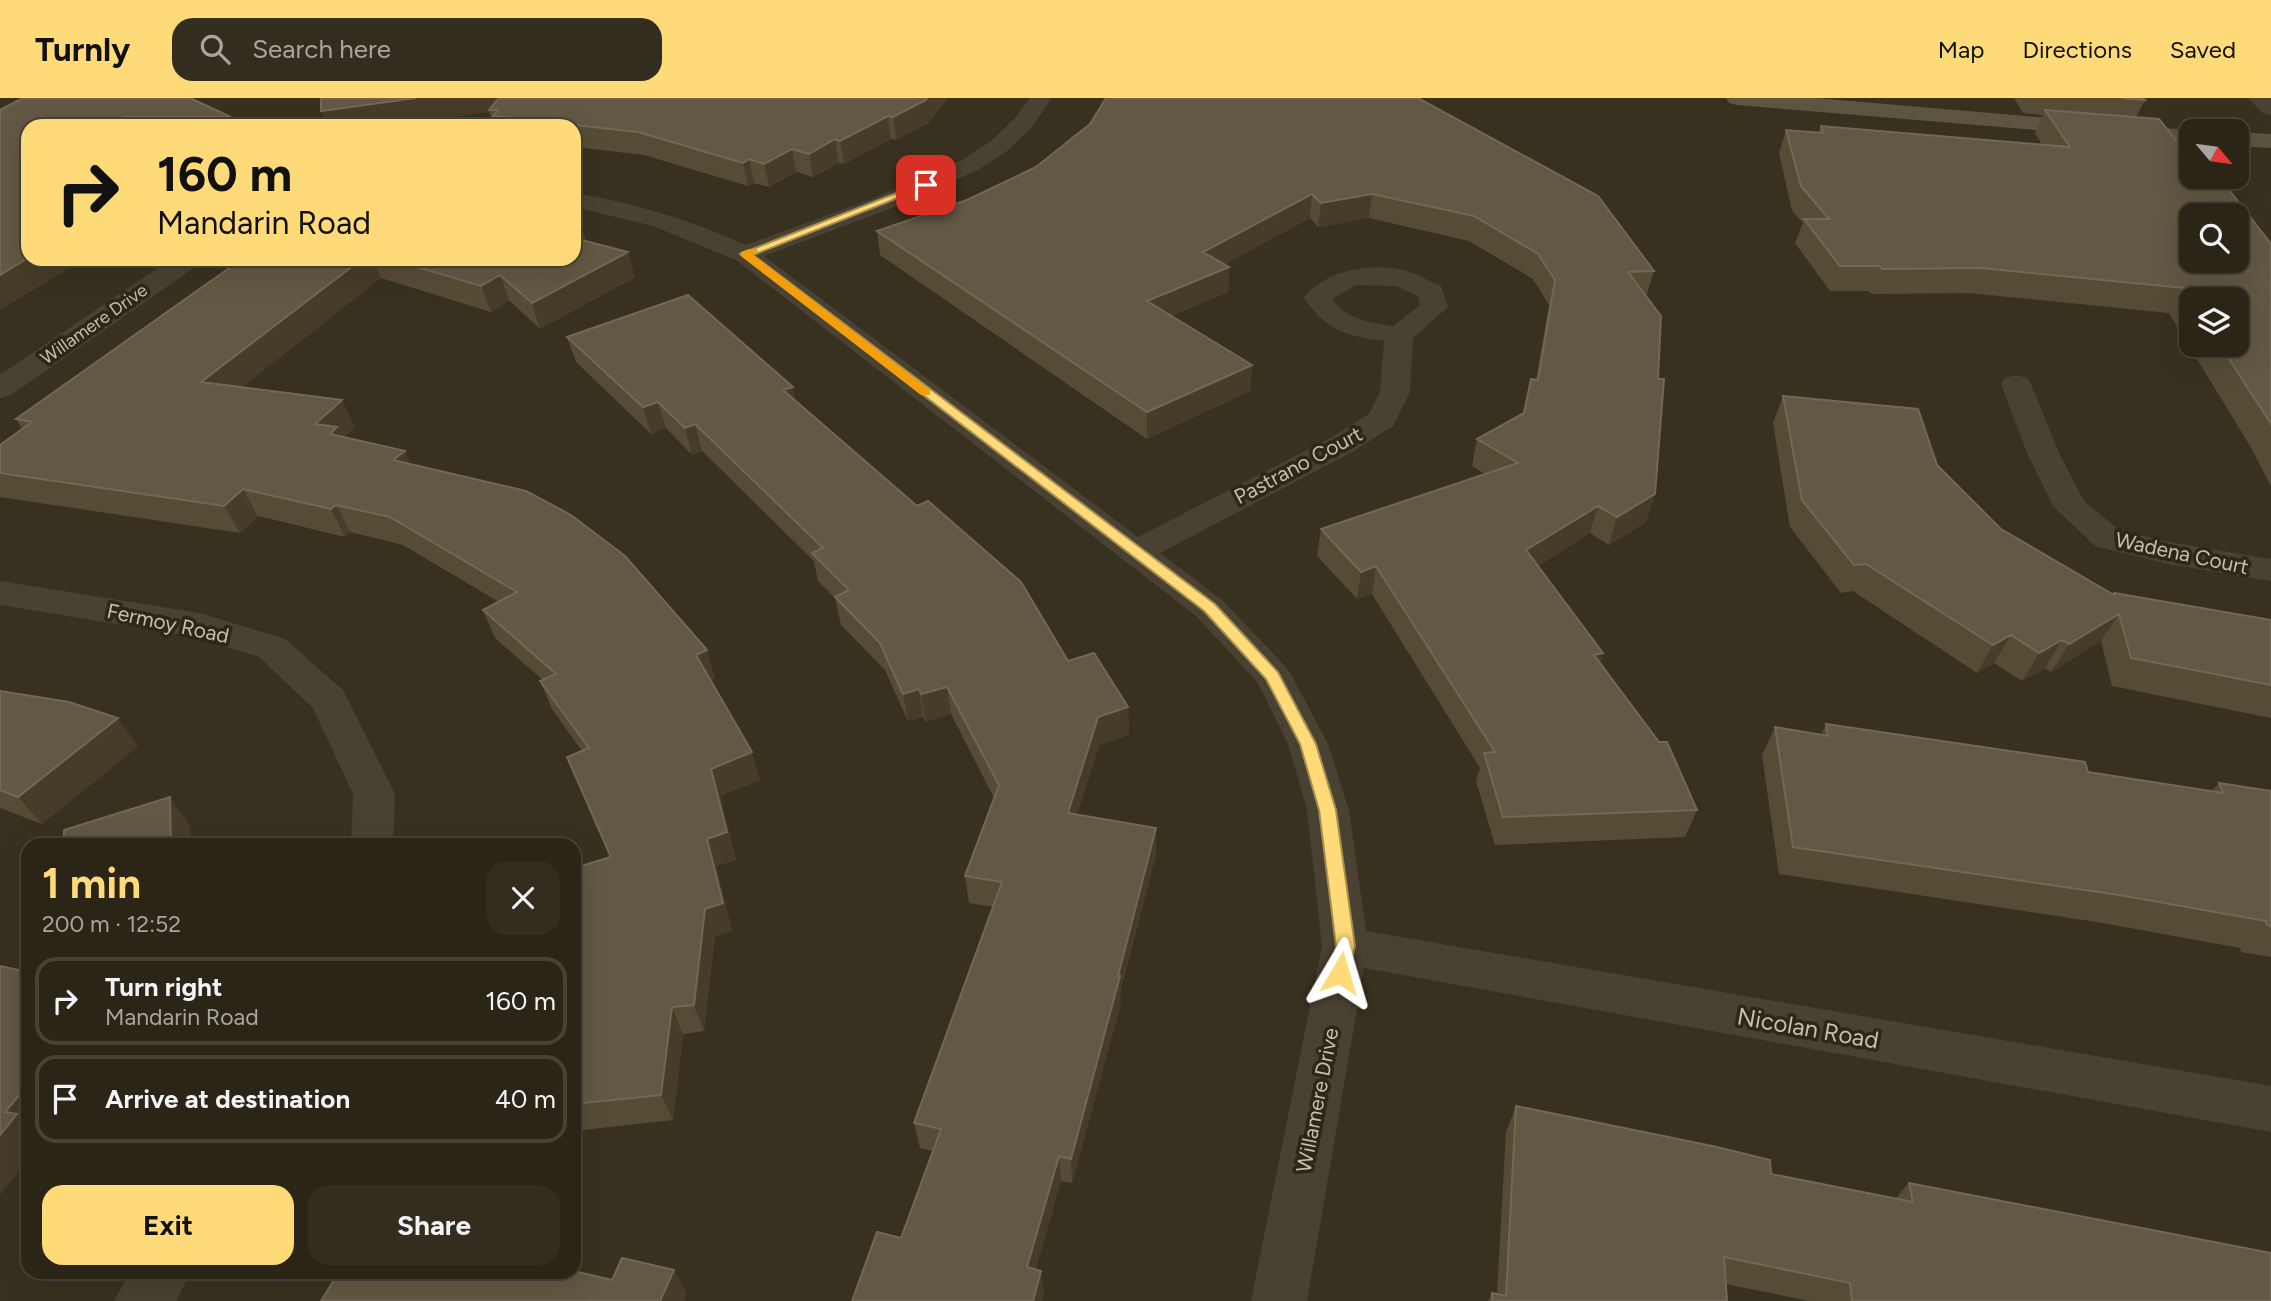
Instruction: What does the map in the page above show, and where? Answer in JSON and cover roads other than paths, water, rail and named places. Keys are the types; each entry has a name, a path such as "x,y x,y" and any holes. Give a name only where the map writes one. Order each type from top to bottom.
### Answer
{"main road":[{"path":"1737,98 2179,135"},
{"path":"2249,140 2271,141"}],"street":[{"path":"745,254 883,204 970,166 1015,131 1041,98"},
{"path":"2259,98 2271,108"},
{"name":"Willamere Drive","path":"581,201 626,209 692,229 745,254 1209,608 1272,676 1308,744 1328,810 1345,946 1279,1301"},
{"name":"Willamere Drive","path":"0,389 179,266"},
{"name":"Pastrano Court","path":"1137,551 1343,444 1382,419 1395,392 1399,335"},
{"name":"Wadena Court","path":"2016,384 2043,453 2070,506 2107,538 2168,553 2271,570"},
{"name":"Fermoy Road","path":"0,593 200,625 272,648 329,700 373,794 372,838"},
{"name":"Nicolan Road","path":"1345,946 2271,1109"},
{"path":"142,1301 159,1279"}]}
